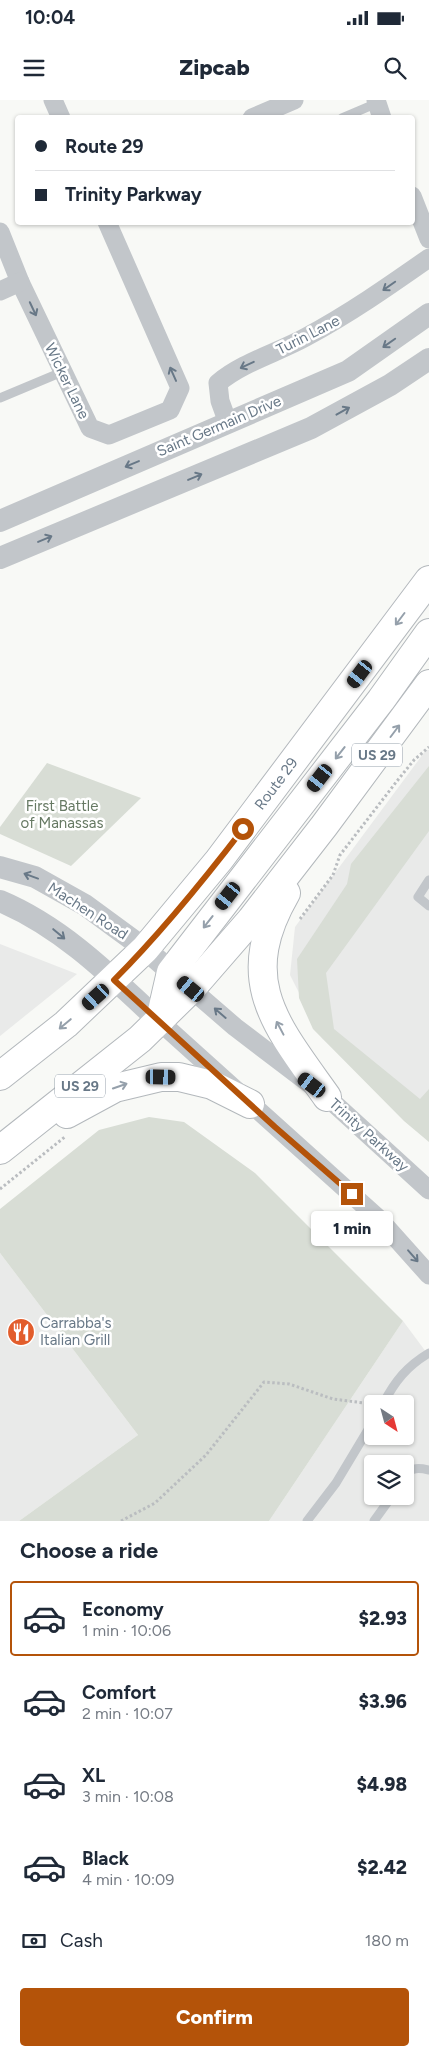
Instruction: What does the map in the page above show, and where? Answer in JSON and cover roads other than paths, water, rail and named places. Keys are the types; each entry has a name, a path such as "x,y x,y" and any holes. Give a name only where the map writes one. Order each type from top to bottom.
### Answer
{"main road":[{"name":"Route 29","path":"0,1076 66,1024 145,949 219,860 429,580"},
{"path":"159,1022 181,981 429,633"},
{"name":"US 29","path":"181,981 250,920 324,826 429,684"},
{"path":"324,826 274,914 264,946 263,967 266,995 285,1038 327,1097"},
{"name":"US 29","path":"0,1150 108,1066 159,1022"},
{"path":"0,1150 115,1088 136,1081 161,1077 179,1077 212,1085 250,1104"}],"street":[{"path":"53,100 60,115"},
{"path":"259,115 294,100"},
{"path":"415,204 429,239"},
{"name":"Wicker Lane","path":"0,232 20,282 90,428 109,435 170,410 180,388 108,225"},
{"name":"Turin Lane","path":"228,423 220,400 218,383 231,372 299,341 346,315 429,258"},
{"path":"0,291 20,282"},
{"name":"Saint Germain Drive","path":"0,521 348,371 429,314"},
{"path":"0,558 311,428 390,385 429,359"},
{"name":"Machen Road","path":"0,867 35,877 85,904 145,949 181,981"},
{"path":"0,901 50,927 114,980 379,1219 429,1275"},
{"name":"Trinity Parkway","path":"181,981 235,1027 327,1097 429,1190"}],"lane":[{"path":"352,115 378,107"},
{"path":"0,398 62,372"},
{"path":"429,880 418,897 429,906"},
{"path":"389,1395 402,1373 413,1362 429,1353"},
{"path":"307,1521 336,1483 364,1436"},
{"path":"414,1469 429,1470"},
{"path":"374,1521 386,1505"}],"place":[{"name":"Carrabba's Italian Grill","path":"21,1332"}],"park label":[{"name":"First Battle of Manassas","path":"62,814"}]}
